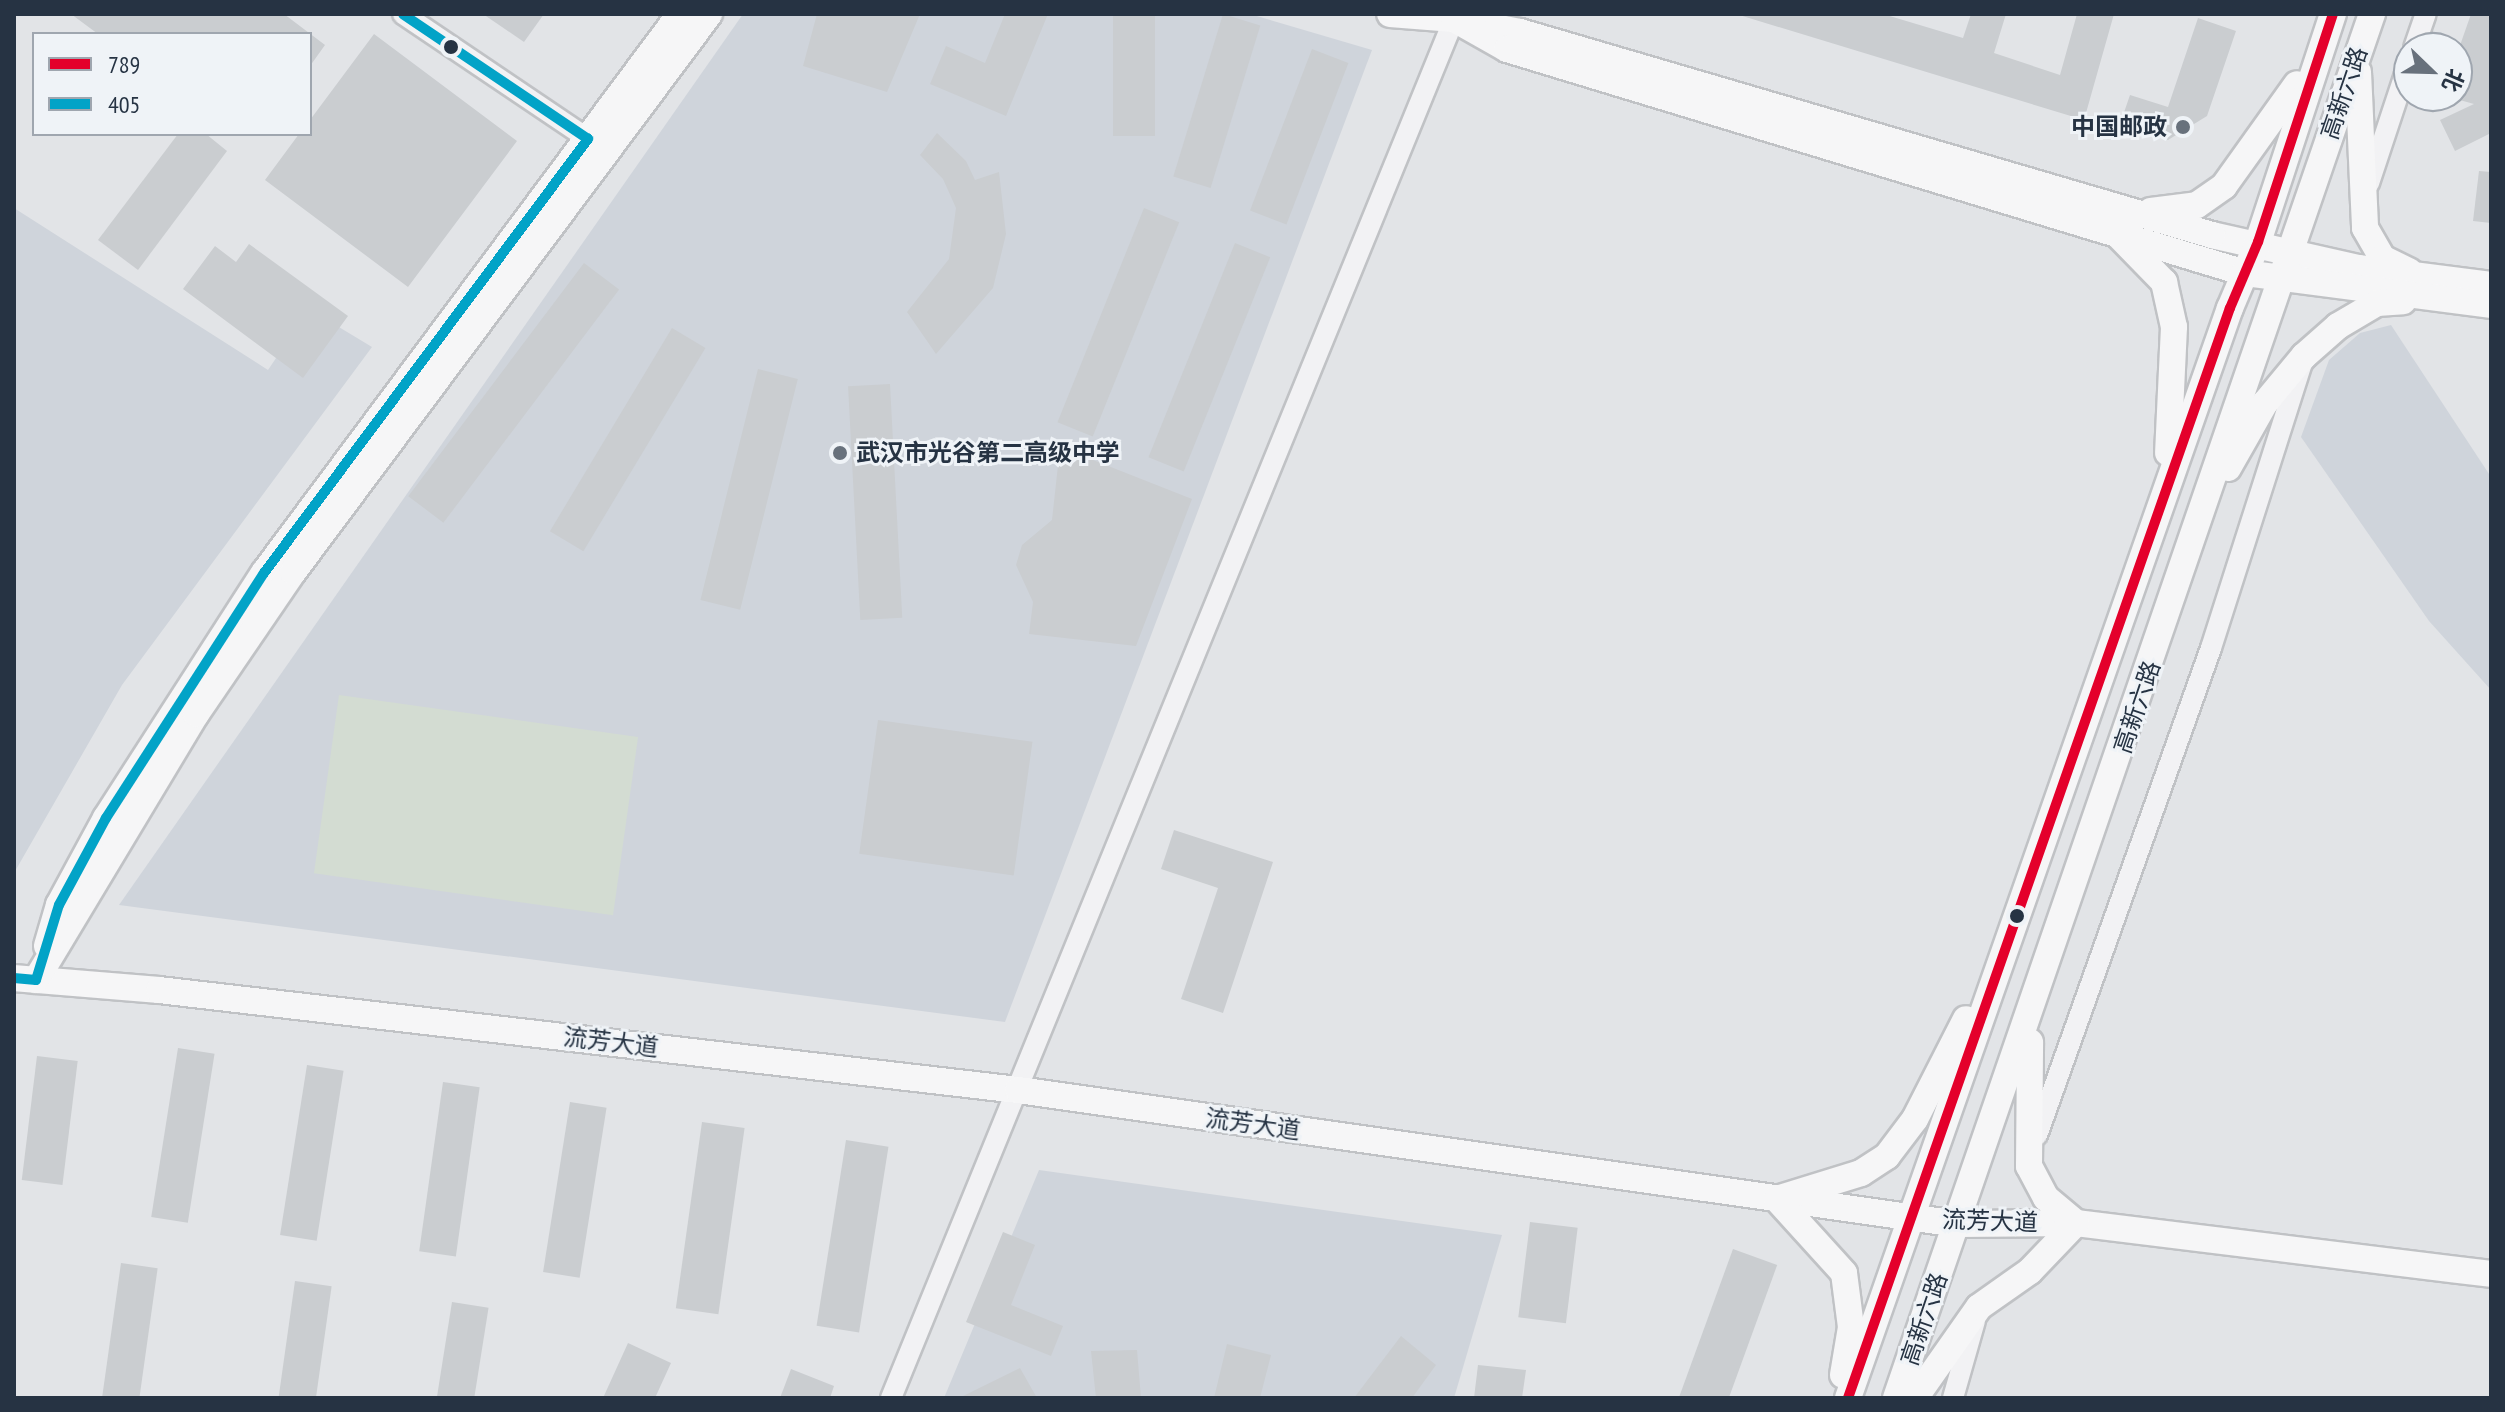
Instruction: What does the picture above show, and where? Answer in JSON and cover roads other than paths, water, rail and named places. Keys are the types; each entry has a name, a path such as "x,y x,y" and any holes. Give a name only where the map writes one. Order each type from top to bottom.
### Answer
{"main road":[{"path":"25,979 59,905 106,818 256,586 680,14"},
{"path":"25,979 196,714 293,572 709,14"},
{"path":"1390,14 1451,16 1507,49 2117,218 2258,242 2491,305"},
{"name":"高新六路","path":"1848,1398 2163,498 2258,242 2333,14"},
{"name":"高新六路","path":"1896,1398 2032,1010 2372,14"},
{"path":"2117,218 2197,205 2224,186 2322,44"},
{"path":"2358,54 2365,228 2382,258 2425,287"},
{"path":"2117,218 2245,273 2425,287 2491,285"},
{"path":"2117,218 2164,282 2174,327 2174,396 2163,498"},
{"path":"2200,516 2265,403 2304,356 2338,326 2377,303 2425,287"},
{"path":"1839,1398 1851,1327 1844,1273 1777,1199 1861,1173 1887,1156 1915,1119 2010,933"},
{"name":"流芳大道","path":"25,979 1018,1090 1957,1224 2076,1223 2491,1274"},
{"path":"1915,1398 1979,1307 2030,1271 2076,1223 2046,1198 2029,1166 2032,1010"}],"street":[{"path":"403,14 588,139"},
{"path":"891,1398 1451,16"},
{"path":"2363,207 2393,112"},
{"path":"2029,1166 2044,1105 2211,648 2304,356"},
{"path":"1953,1398 1979,1307"}],"place":[{"name":"中国邮政","path":"2183,127"},
{"name":"武汉市光谷第二高级中学","path":"840,453"}]}
